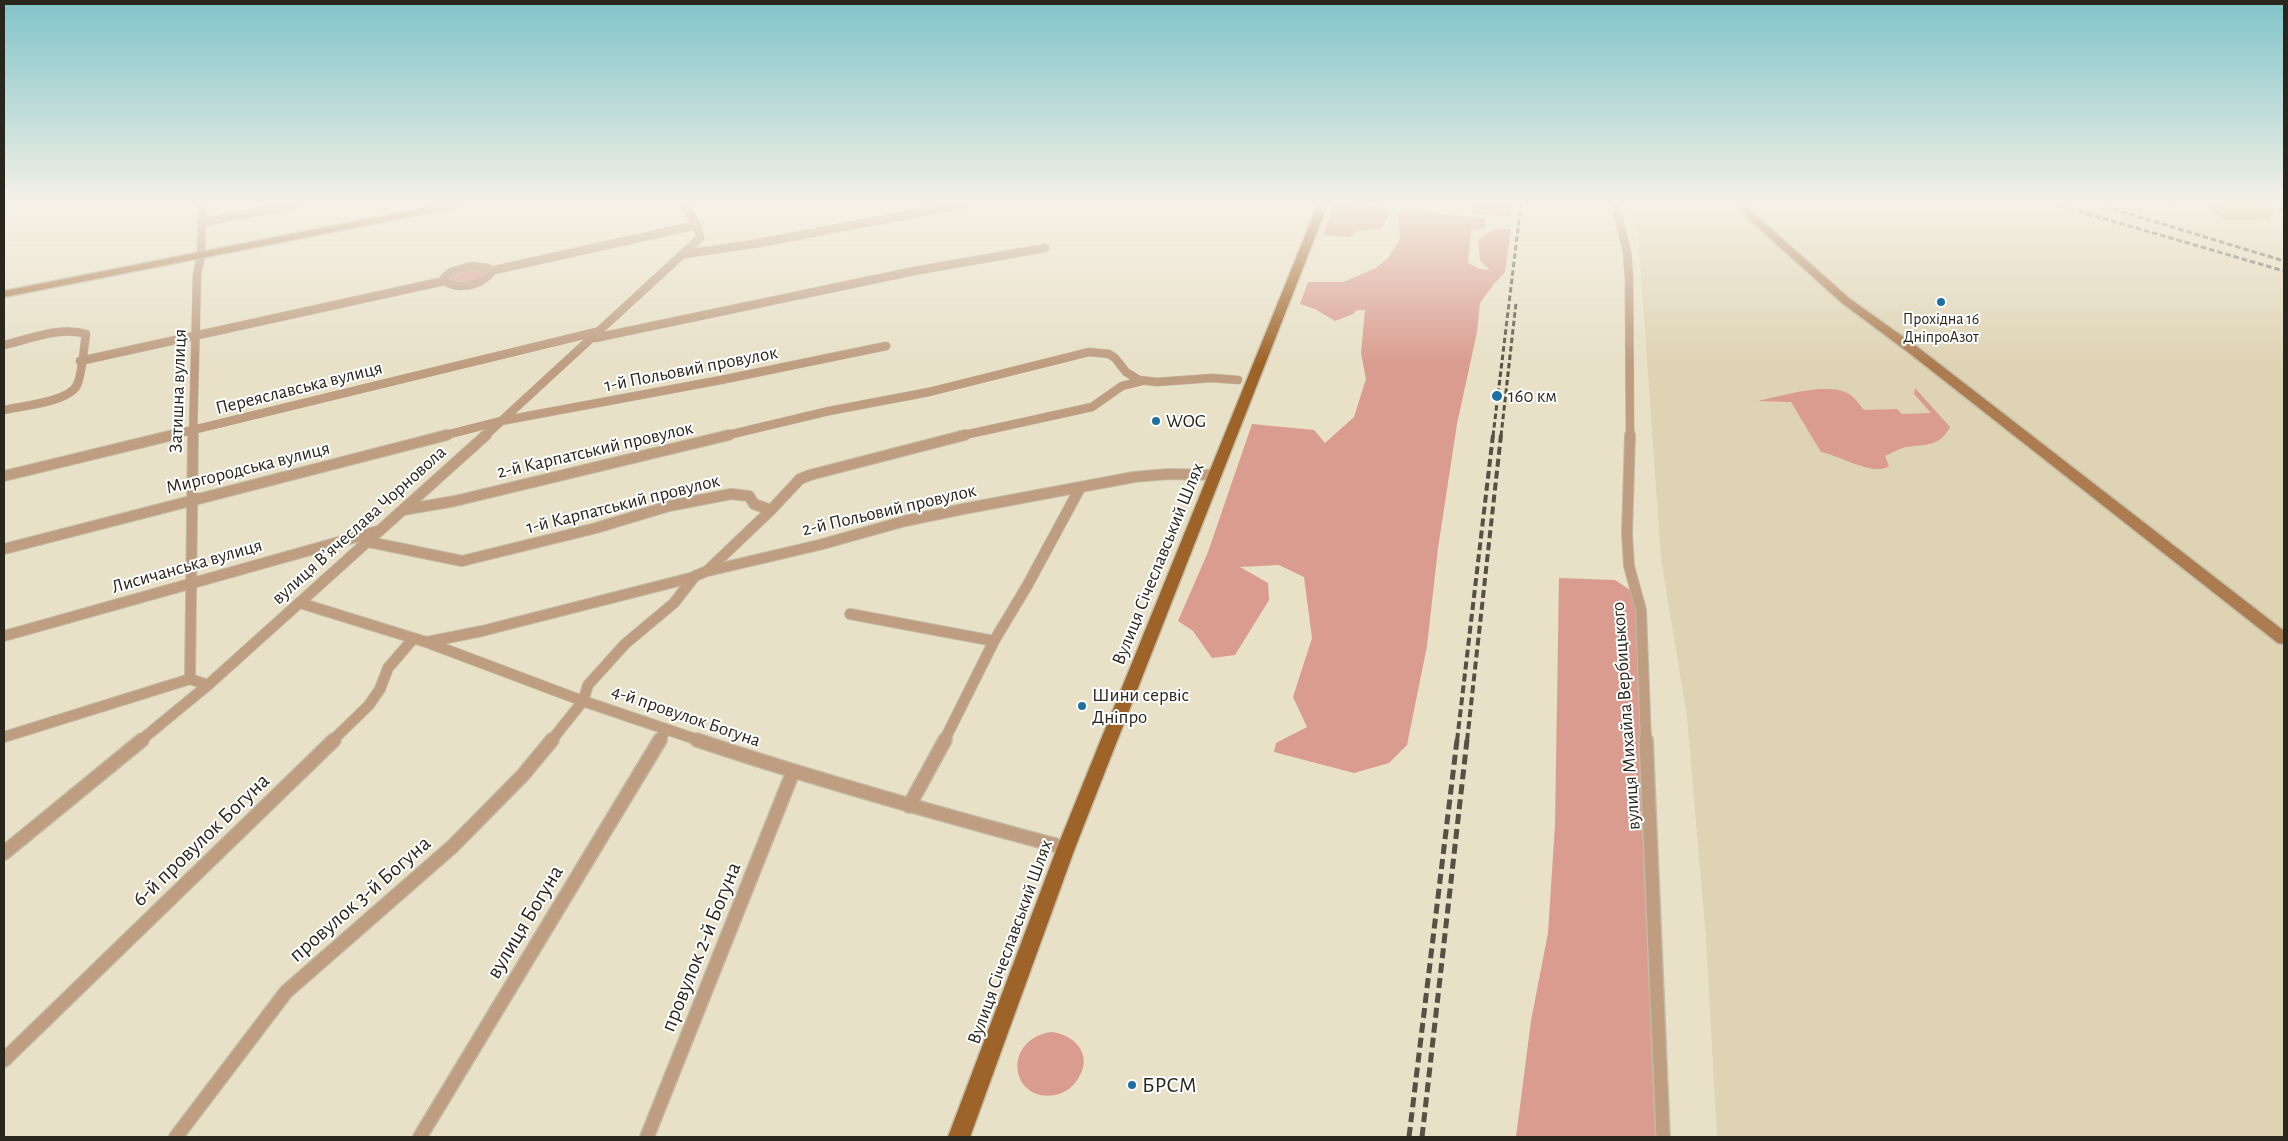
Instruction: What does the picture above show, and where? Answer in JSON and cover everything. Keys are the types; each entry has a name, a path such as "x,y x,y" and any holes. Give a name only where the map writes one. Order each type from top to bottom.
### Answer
{"main road":[{"name":"Вулиця Січеславський Шлях","path":"960,1137 1066,848 1302,257"}],"street":[{"path":"4,294 189,257"},
{"name":"Затишна вулиця","path":"190,680 192,431 197,275 200,257"},
{"path":"490,271 552,257"},
{"name":"вулиця Вʼячеслава Чорновола","path":"4,853 208,685 369,542 681,257"},
{"path":"594,338 914,270 990,257"},
{"name":"вулиця Михайла Вербицького","path":"1627,257 1630,297 1630,446 1627,534 1629,566 1641,610 1663,1137"},
{"path":"1797,257 1846,301 1912,349 2284,639"},
{"path":"444,281 447,275 464,267 484,266 490,271"},
{"path":"80,361 444,281 452,286 467,286 487,278 490,271"},
{"path":"612,321 623,333"},
{"path":"4,345 70,331 81,331 86,334 77,385 71,392 61,397 4,410"},
{"name":"Переяславська вулиця","path":"4,476 602,331"},
{"name":"1-й Польовий провулок","path":"501,421 712,382 886,346"},
{"name":"2-й Карпатський провулок","path":"403,510 455,501 829,411 929,392 1089,352 1109,353 1116,357 1121,367 1130,376 1143,380"},
{"path":"419,641 482,632 695,576 707,571 800,480 810,475 984,430 1092,407 1100,404 1122,386 1143,380 1169,383 1208,378 1238,380"},
{"name":"Миргородська вулиця","path":"4,549 501,421"},
{"name":"2-й Польовий провулок","path":"707,571 819,545 906,521 1134,477 1168,474 1215,475"},
{"path":"909,806 927,775 994,641 1027,586 1080,488"},
{"name":"1-й Карпатський провулок","path":"369,542 462,561 596,528 669,506 731,494 749,496 754,504 771,510"},
{"name":"Лисичанська вулиця","path":"4,636 380,530"},
{"name":"провулок 3-й Богуна","path":"176,1137 286,992 453,846 523,775 582,701 588,686 625,644 674,603 695,576"},
{"name":"4-й провулок Богуна","path":"300,603 419,641 582,701 793,772 909,806 1066,848"},
{"path":"850,614 994,641"},
{"name":"6-й провулок Богуна","path":"4,1060 369,705 380,689 388,668 419,641"},
{"path":"4,737 190,680 208,685"},
{"name":"вулиця Богуна","path":"420,1137 666,729"},
{"name":"провулок 2-й Богуна","path":"647,1137 793,772"}],"shaded area":[{"path":"1469,257 1468,263 1480,269 1490,270 1480,261 1480,257 1507,257 1505,272 1480,303 1477,332 1457,424 1438,548 1427,646 1407,745 1389,763 1354,773 1274,752 1276,743 1307,727 1293,697 1312,638 1304,577 1279,565 1240,567 1268,583 1269,600 1235,655 1212,658 1193,631 1178,621 1208,552 1252,424 1314,430 1325,443 1354,417 1366,379 1361,353 1365,310 1357,310 1353,314 1335,321 1315,309 1300,304 1308,282 1343,282 1376,268 1388,258"},
{"path":"1640,257 2284,257 2284,1137 1717,1137 1706,939 1687,717 1661,558"},
{"path":"466,269 483,270 485,274 469,282 456,282 450,279 453,275"},
{"path":"1915,388 1950,427 1937,441 1926,445 1899,449 1885,456 1889,466 1883,469 1866,467 1821,452 1791,402 1758,401 1790,393 1828,389 1850,394 1864,410 1897,409 1902,414 1931,413 1914,394"},
{"path":"1559,578 1615,580 1630,590 1636,611 1656,1137 1516,1137 1531,1021 1548,933 1555,825"},
{"path":"1051,1032 1074,1041 1082,1053 1083,1069 1077,1080 1066,1091 1055,1095 1040,1095 1029,1090 1021,1081 1018,1070 1019,1058 1024,1046 1035,1037"}],"railway":[{"path":"1493,436 1515,257"},
{"path":"2237,257 2284,271"},
{"path":"2272,257 2284,261"},
{"path":"1501,436 1516,303"},
{"path":"1457,741 1493,435"},
{"path":"1467,741 1501,435"},
{"path":"1409,1137 1457,740"},
{"path":"1422,1137 1467,740"}],"place":[{"name":"Прохідна 16 ДніпроАзот","path":"1941,302"},
{"name":"160 км","path":"1497,396"},
{"name":"WOG","path":"1156,421"},
{"name":"Шини сервіс Дніпро","path":"1082,706"},
{"name":"БРСМ","path":"1132,1085"}]}
